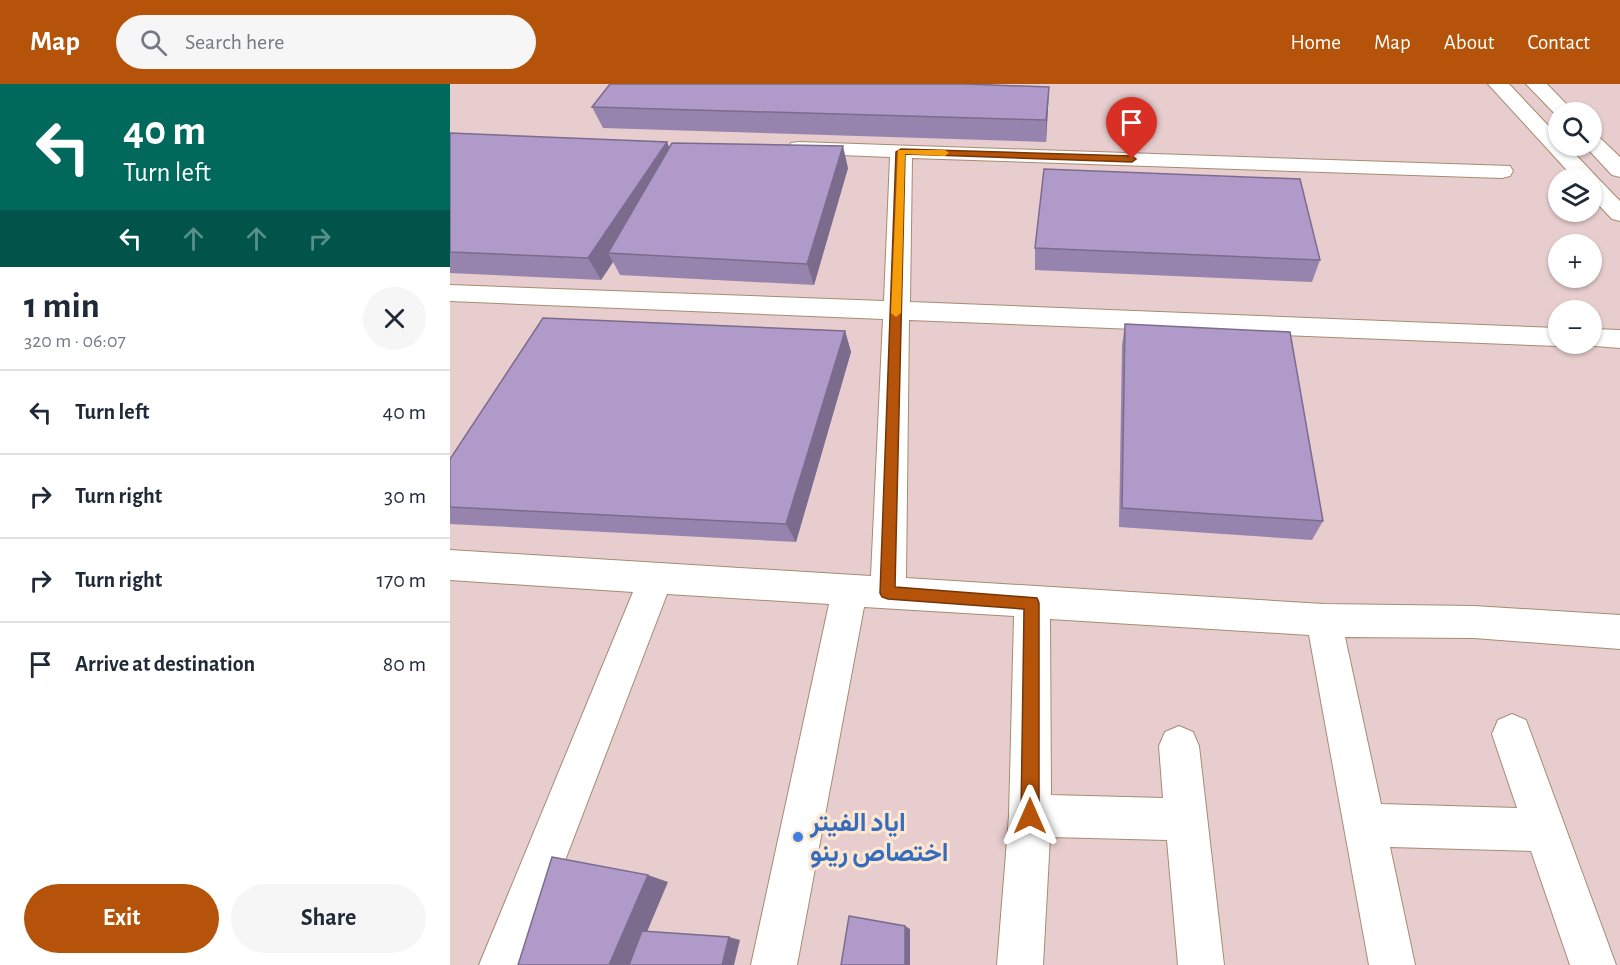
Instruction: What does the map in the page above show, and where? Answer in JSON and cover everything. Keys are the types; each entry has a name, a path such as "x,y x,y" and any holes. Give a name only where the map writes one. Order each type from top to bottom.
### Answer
{"street":[{"path":"1536,84 1554,102"},
{"path":"1492,85 1576,168"},
{"path":"782,148 1502,171"},
{"path":"1602,151 1620,170"},
{"path":"774,965 869,592 896,311 901,152"},
{"path":"1602,186 1620,188"},
{"path":"1602,195 1620,214"},
{"path":"450,293 1548,337"},
{"path":"1602,338 1620,339"},
{"path":"454,574 655,579 1324,620 1474,622 1620,632"},
{"path":"502,965 655,579"},
{"path":"1020,965 1030,816 1032,603"},
{"path":"1324,620 1392,965"},
{"path":"1512,734 1593,965"},
{"path":"1179,746 1201,965"},
{"path":"1030,816 1186,819"},
{"path":"1365,825 1546,830"}],"shaded area":[{"path":"450,84 1620,84 1620,965 450,965"}],"building":[{"path":"610,84 965,84 1049,87 1046,120 592,107"},
{"path":"450,133 667,142 588,258 450,252"},
{"path":"672,143 843,146 807,264 608,253"},
{"path":"1044,169 1300,179 1320,260 1035,248"},
{"path":"543,318 845,331 786,524 450,507 450,459"},
{"path":"1125,324 1290,332 1323,521 1122,508"},
{"path":"552,857 648,875 609,965 518,965"},
{"path":"849,916 905,926 905,965 841,965"},
{"path":"642,931 729,937 722,965 629,965"}],"slow traffic":[{"path":"896,313 901,152 945,153"}],"place":[{"name":"اياد الفيتر اختصاص رينو","path":"798,837"}],"route":[{"path":"1030,816 1032,603 888,593 901,152 1132,159"}]}
